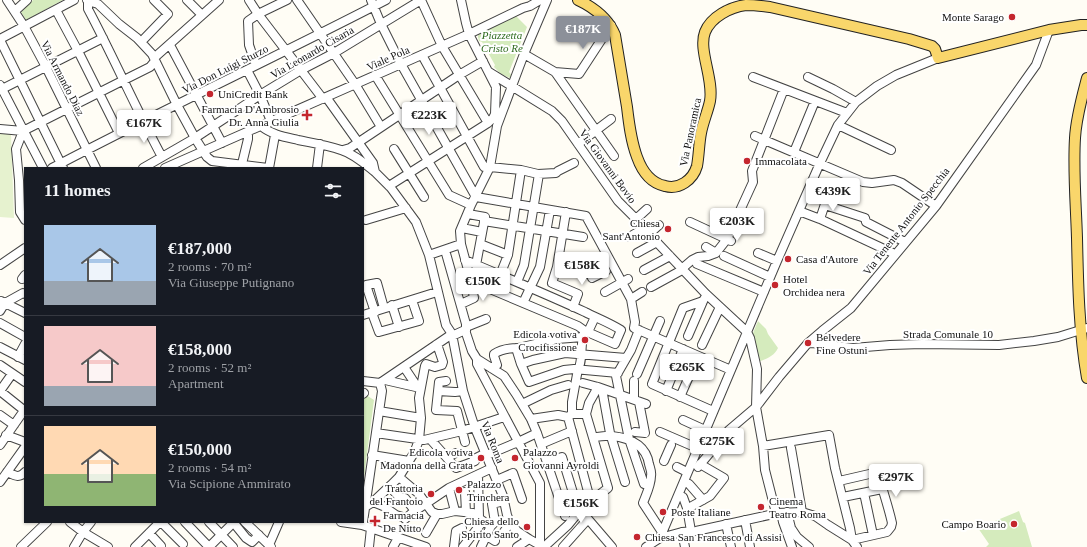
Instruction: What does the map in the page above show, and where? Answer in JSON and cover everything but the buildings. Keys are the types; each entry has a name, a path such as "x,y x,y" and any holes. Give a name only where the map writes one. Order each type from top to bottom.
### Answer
{"main road":[{"name":"Via Panoramica","path":"580,1 600,13 611,25 615,35 630,131 636,156 650,179 659,185 668,187 684,184 692,175 696,166 701,132 710,99 710,80 703,46 704,33 710,23 718,16 730,10 744,6 758,5 910,39 932,46 935,49 938,58"},
{"path":"938,58 1049,30 1076,25 1087,25"},
{"path":"1076,25 1087,30"},
{"path":"1087,78 1075,137 1078,282 1084,329 1087,378"}],"street":[{"name":"Via Armando Diaz","path":"7,0 24,26 46,67 96,167"},
{"path":"15,11 27,0"},
{"path":"62,166 0,40 74,0"},
{"path":"141,42 168,14 154,0"},
{"path":"187,0 202,15"},
{"path":"0,129 23,131 150,67 170,45 219,0"},
{"path":"249,0 258,14 373,163 375,172"},
{"path":"256,66 249,45 248,21 258,14 287,0"},
{"path":"297,0 355,84 381,127"},
{"name":"Via Don Luigi Sturzo","path":"62,166 87,150 119,133 320,34 373,3 386,0"},
{"path":"421,0 442,46 490,121"},
{"name":"Via Leonardo Cisaria","path":"145,167 195,138 301,70 334,53 421,0"},
{"path":"389,186 490,121 495,114 496,87 469,34 461,0"},
{"name":"Viale Pola","path":"523,8 531,0"},
{"name":"Viale Pola","path":"167,167 469,34 540,0"},
{"path":"461,304 474,298 461,244 460,231 490,167 497,126 524,54 547,0"},
{"path":"162,157 143,122 124,80 88,9 87,1 100,2 152,54 177,105 207,157 212,161 255,167"},
{"path":"373,3 381,24 420,101 476,197 586,216 604,252 610,268 625,281 631,299 637,329 631,350 616,376 629,439 644,484"},
{"path":"56,10 119,133"},
{"path":"554,72 579,74 611,25"},
{"name":"Via Tenente Antonio Specchia","path":"703,500 710,496 724,478 699,466 729,430 756,407 808,343 851,308 936,206 1036,65 1049,30"},
{"path":"41,167 1,87 19,80 103,38"},
{"path":"170,45 214,126 222,144"},
{"path":"524,54 554,72 614,156"},
{"path":"422,55 484,167 521,170 539,174 556,173 574,163"},
{"path":"646,547 661,535 770,277 838,125 856,102 878,86 896,75 938,58"},
{"path":"342,150 350,148 358,143 483,61"},
{"path":"248,70 271,121"},
{"name":"Via Giovanni Bovio","path":"489,72 552,111 562,121 631,218 647,231 670,256 704,298 720,307 747,332"},
{"path":"375,75 449,195 471,205"},
{"path":"753,77 847,114"},
{"path":"808,77 856,102"},
{"path":"651,287 682,270 692,260 720,254 729,240 752,182 752,171 784,89"},
{"path":"794,152 815,101"},
{"path":"578,144 611,119"},
{"path":"838,125 891,150"},
{"path":"260,126 275,135 342,150 375,172"},
{"path":"23,131 16,149 22,179 20,212 24,218"},
{"path":"241,166 248,139 248,132"},
{"path":"269,167 275,135"},
{"path":"755,136 863,182 872,183 894,180 902,183 936,206"},
{"path":"316,167 320,144"},
{"path":"394,149 424,197"},
{"path":"500,275 508,255 521,170"},
{"name":"Via Roma","path":"375,172 389,186 416,222 429,255 446,326 452,335 463,391 475,428 497,480 510,523"},
{"path":"517,282 524,265 539,174"},
{"path":"820,219 826,202 865,218 866,222 905,242"},
{"path":"366,220 406,208"},
{"path":"631,218 647,209"},
{"path":"523,303 540,267 550,210"},
{"path":"799,210 895,254"},
{"path":"566,212 557,267 552,284 578,294 573,307"},
{"path":"468,214 485,217 476,265"},
{"path":"484,221 583,237"},
{"path":"690,222 729,240"},
{"path":"629,237 659,225"},
{"path":"462,228 482,232"},
{"path":"637,253 657,242"},
{"path":"429,255 461,244"},
{"path":"480,244 508,255"},
{"path":"706,247 770,277"},
{"path":"0,265 24,249"},
{"path":"445,250 461,304 472,351 478,359 504,376 531,419 565,516"},
{"path":"758,253 777,261"},
{"path":"644,270 670,256"},
{"path":"465,260 611,324 621,330 615,344 585,333 578,326 471,281"},
{"path":"589,260 590,276 610,268"},
{"path":"697,264 764,292"},
{"path":"605,292 625,281"},
{"path":"399,327 377,283 365,284 379,332 399,327 419,321 412,300"},
{"path":"364,315 437,292"},
{"path":"631,299 642,292"},
{"path":"2,302 24,294"},
{"path":"688,336 704,298"},
{"path":"704,298 683,308 652,384 713,411"},
{"path":"0,311 2,302"},
{"path":"2,302 24,313"},
{"path":"702,345 720,307"},
{"path":"590,499 572,431 570,416 585,333 595,317"},
{"path":"382,382 437,344 486,319"},
{"path":"635,432 645,434 636,378 660,321"},
{"path":"0,323 24,336"},
{"path":"637,329 731,370"},
{"name":"Strada Comunale 10","path":"808,343 828,344 853,348 922,344 999,345 1058,337 1084,329"},
{"path":"747,332 750,338 757,369 756,407 763,446 765,470 792,547"},
{"path":"491,368 497,365 494,354 500,350 585,333"},
{"path":"364,506 373,502 390,487 399,477 414,452 419,440 421,418 419,388 425,366 426,364 435,367 442,365 437,344"},
{"path":"0,347 22,358"},
{"path":"516,348 529,382 564,370 578,369 618,373"},
{"path":"666,391 683,349"},
{"path":"521,364 565,353 626,358"},
{"path":"680,396 698,356"},
{"path":"478,359 477,364 540,483 540,546"},
{"path":"0,365 24,381"},
{"path":"404,367 419,388"},
{"path":"12,374 0,391 24,409"},
{"path":"364,381 382,382 419,388"},
{"path":"446,381 439,382 436,410 457,411 465,442"},
{"path":"364,506 376,433 382,382"},
{"path":"583,383 640,402"},
{"path":"522,404 551,390 568,385"},
{"path":"540,546 568,525 590,499 599,495 608,488 586,414 589,403 600,388"},
{"path":"600,388 611,436 625,482"},
{"path":"438,391 463,391"},
{"path":"2,440 24,411"},
{"path":"379,411 421,418"},
{"path":"0,414 14,425"},
{"path":"531,419 558,415 570,416 586,414"},
{"path":"376,433 419,440 430,439 475,428 504,417"},
{"path":"683,420 705,430"},
{"path":"541,444 572,431"},
{"path":"660,432 697,448"},
{"path":"430,439 456,468 475,461 474,459 482,455 487,455 537,433"},
{"path":"763,446 829,435 854,544"},
{"path":"594,437 611,436 629,439 635,442 646,453 652,476 643,503 661,535"},
{"path":"2,440 24,442"},
{"path":"664,461 671,445"},
{"path":"0,482 24,448"},
{"path":"791,448 802,512"},
{"path":"447,457 456,453"},
{"path":"372,454 409,461"},
{"path":"547,462 562,457 579,511"},
{"path":"677,467 687,472"},
{"path":"373,502 405,519 449,488 492,468"},
{"path":"7,472 19,477 24,473"},
{"path":"839,481 878,472 892,522 891,527 887,532 873,535 854,544"},
{"path":"497,480 513,473 522,499"},
{"path":"463,547 481,519 478,475"},
{"path":"399,477 419,494 432,512 437,514 455,511 473,513 481,519 493,524"},
{"path":"689,484 703,500 692,506"},
{"path":"390,487 400,498 405,498 415,511"},
{"path":"449,488 455,511"},
{"path":"843,497 882,488"},
{"path":"465,492 466,512"},
{"path":"864,493 873,535"},
{"path":"683,497 687,508 691,531"},
{"path":"481,547 493,524 492,504 504,501"},
{"path":"661,535 691,531 781,513 802,512 814,516 854,544"},
{"path":"781,513 791,528 809,547"},
{"path":"426,533 437,514"},
{"path":"563,547 588,519 612,547"},
{"path":"493,524 499,520 510,523 517,531 532,537 540,546"},
{"path":"745,520 750,547"},
{"path":"21,547 47,523"},
{"path":"71,523 108,547"},
{"path":"74,547 90,523"},
{"path":"135,547 159,523"},
{"path":"161,523 183,544"},
{"path":"186,523 210,547 233,523"},
{"path":"210,523 231,546"},
{"path":"235,523 246,538 252,542 259,535"},
{"path":"246,523 270,546 279,523"},
{"path":"363,523 395,543 410,547"},
{"path":"503,533 510,523"},
{"path":"726,524 731,547"},
{"path":"369,547 371,528"},
{"path":"454,547 456,531 462,528"},
{"path":"682,532 685,547"},
{"path":"149,534 161,546 160,547"},
{"path":"487,536 495,541"},
{"path":"517,547 532,537"},
{"path":"395,543 426,547"}],"green space":[{"path":"33,0 63,0 26,20 21,12"},
{"name":"Piazzetta Cristo Re","path":"516,16 527,27 509,72 512,76 510,78 501,74 494,67 495,65 482,42 479,41 478,33"},
{"path":"0,132 11,134 14,218 0,217"},
{"path":"758,321 766,329 778,348 775,353 760,361 753,333"},
{"path":"364,394 374,400 364,477"},
{"path":"1019,511 1023,522 1025,523 1032,547 986,547 989,544 978,528"}],"place":[{"name":"Monte Sarago","path":"1012,17"},
{"name":"UniCredit Bank","path":"210,94"},
{"name":"Farmacia D'Ambrosio Dr. Anna Giulia","path":"307,115"},
{"name":"Immacolata","path":"747,161"},
{"name":"Chiesa Sant'Antonio","path":"668,229"},
{"name":"Casa d'Autore","path":"788,259"},
{"name":"Hotel Orchidea nera","path":"775,285"},
{"name":"Edicola votiva Crocifissione","path":"585,340"},
{"name":"Belvedere Fine Ostuni","path":"808,343"},
{"name":"Edicola votiva Madonna della Grata","path":"481,458"},
{"name":"Palazzo Giovanni Ayroldi","path":"515,458"},
{"name":"Palazzo Trinchera","path":"459,490"},
{"name":"Trattoria del Frantoio","path":"431,494"},
{"name":"Cinema Teatro Roma","path":"761,507"},
{"name":"Poste Italiane","path":"663,512"},
{"name":"Farmacia De Nitto","path":"375,521"},
{"name":"Campo Boario","path":"1014,524"},
{"name":"Chiesa dello Spirito Santo","path":"527,527"},
{"name":"Chiesa San Francesco di Assisi","path":"637,537"}]}
